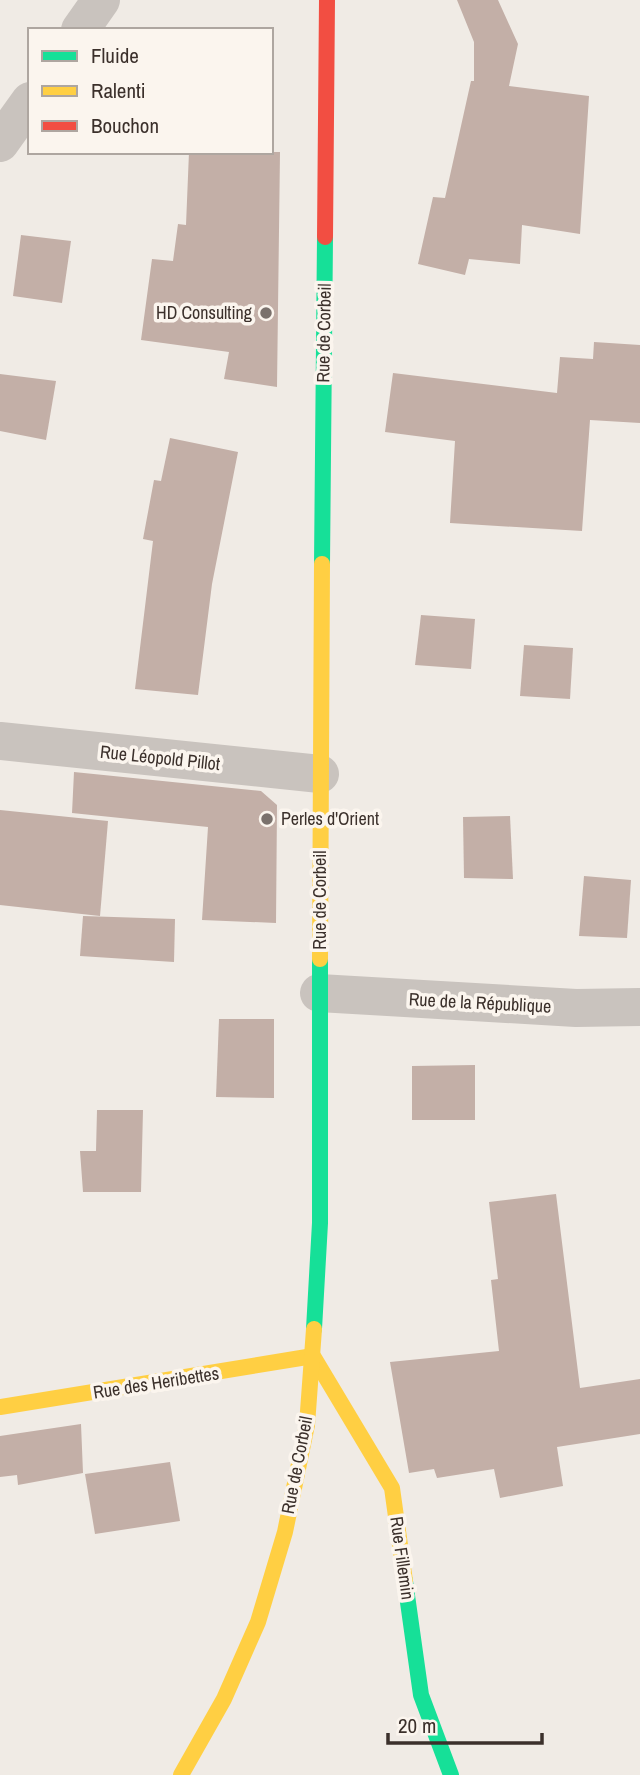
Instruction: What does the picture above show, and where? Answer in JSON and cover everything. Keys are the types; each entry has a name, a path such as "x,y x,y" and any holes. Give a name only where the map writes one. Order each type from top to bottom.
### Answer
{"main road":[{"name":"Rue de Corbeil","path":"181,1775 224,1699 258,1622 288,1518 307,1425 313,1356 320,1223 320,774 327,0"},
{"name":"Rue des Heribettes","path":"0,1407 313,1356"},
{"name":"Rue Fillemin","path":"313,1356 391,1488 421,1695 452,1775"}],"street":[{"path":"81,28 102,0"},
{"path":"0,143 28,104"},
{"name":"Rue Léopold Pillot","path":"0,741 320,774"},
{"name":"Rue de la République","path":"319,993 576,1008 640,1007"}],"building":[{"path":"457,0 498,0 518,44 509,86 589,96 580,234 522,225 520,264 469,259 465,275 418,264 433,197 445,198 471,81 474,81 474,42"},
{"path":"280,152 277,387 224,379 229,352 141,340 152,259 173,261 178,224 186,225 189,154"},
{"path":"21,235 71,241 62,303 13,296"},
{"path":"594,342 640,345 640,423 590,420 582,531 450,523 455,441 385,432 393,373 557,393 560,357 593,359"},
{"path":"0,374 56,381 46,440 0,431"},
{"path":"170,438 238,452 212,584 198,695 135,689 153,541 143,539 154,480 161,481"},
{"path":"421,615 475,619 471,669 415,665"},
{"path":"524,645 573,648 570,699 520,696"},
{"path":"74,772 261,791 277,805 276,923 202,920 208,827 72,813"},
{"path":"0,810 108,821 100,916 0,905"},
{"path":"510,816 513,879 464,878 463,817"},
{"path":"584,876 631,880 627,938 579,936"},
{"path":"83,916 175,919 174,962 80,956"},
{"path":"219,1019 274,1019 274,1098 216,1097"},
{"path":"475,1065 475,1120 412,1120 412,1066"},
{"path":"97,1110 143,1110 141,1192 83,1192 80,1151 96,1151"},
{"path":"556,1194 580,1388 640,1379 640,1434 557,1447 563,1486 500,1498 494,1469 437,1478 434,1469 409,1473 390,1362 499,1351 491,1280 498,1279 489,1202"},
{"path":"81,1424 83,1473 18,1485 17,1475 0,1477 0,1436"},
{"path":"170,1462 180,1521 95,1534 85,1474"}],"traffic: fast":[{"path":"322,564 325,237"},
{"path":"314,1329 320,1223 320,959"},
{"path":"405,1581 421,1695 451,1775"}],"traffic: slow":[{"path":"320,959 322,564"},
{"path":"181,1775 224,1699 258,1622 285,1532 307,1425 314,1329"},
{"path":"0,1407 313,1356 392,1488 405,1581"}],"traffic: jam":[{"path":"325,237 327,0"}],"place":[{"name":"HD Consulting","path":"266,313"},
{"name":"Perles d'Orient","path":"267,819"}]}
